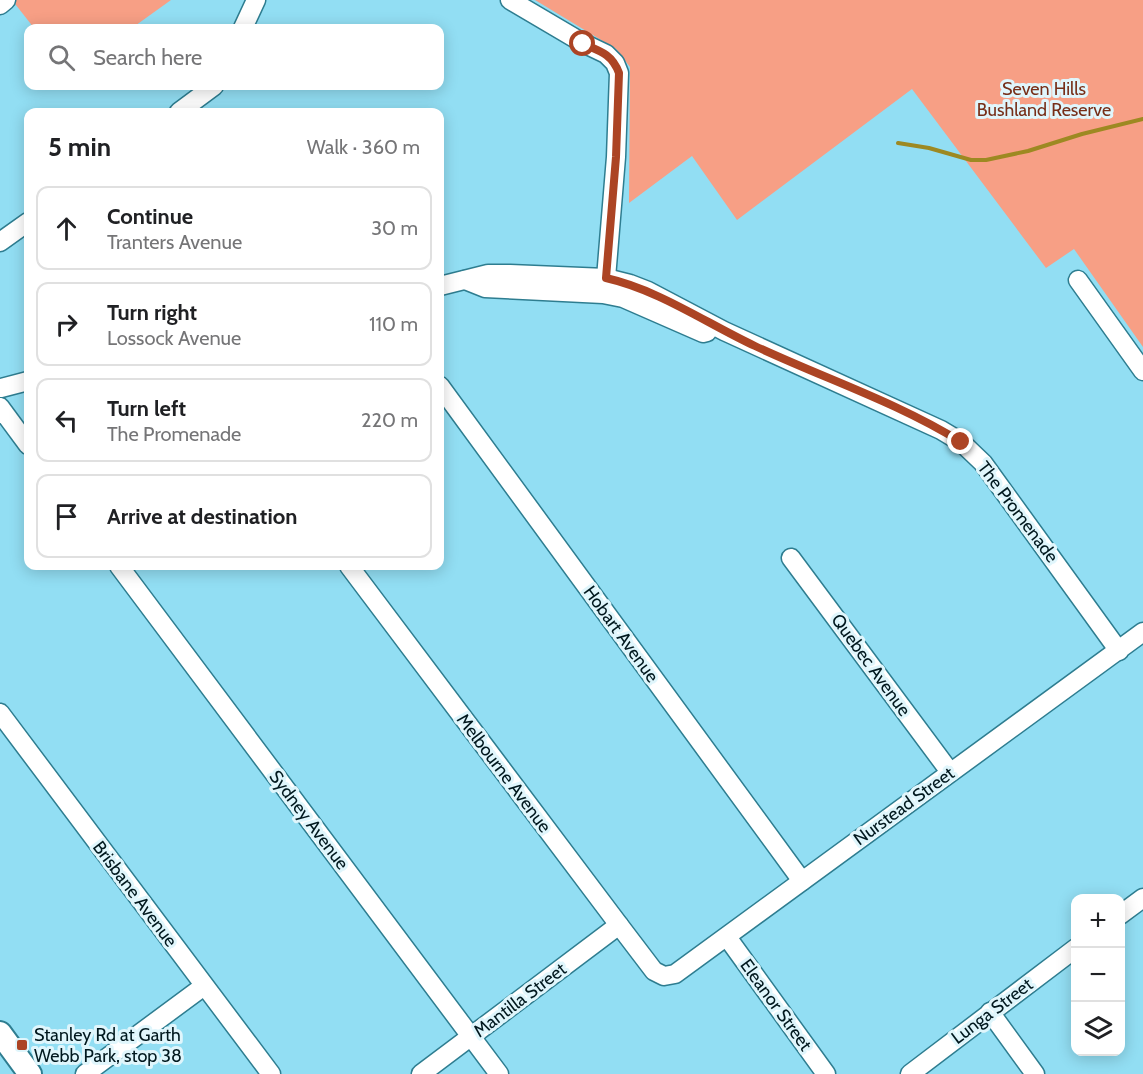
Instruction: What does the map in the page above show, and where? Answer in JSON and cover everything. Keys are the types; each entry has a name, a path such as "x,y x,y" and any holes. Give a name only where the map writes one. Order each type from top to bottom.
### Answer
{"main road":[{"path":"0,1033 30,1074"}],"street":[{"path":"0,5 6,0"},
{"path":"245,24 256,0"},
{"path":"510,0 583,44 606,54 615,63 619,73 616,157 606,278"},
{"path":"184,108 209,90"},
{"path":"0,242 24,225"},
{"name":"The Promenade","path":"444,285 488,274 606,278 630,284 648,291 724,332 941,430 961,442 983,463 1119,651"},
{"name":"The Promenade","path":"465,280 485,288 603,294 624,298 703,333 724,332"},
{"path":"1078,280 1143,371"},
{"path":"0,390 24,382"},
{"name":"Hobart Avenue","path":"444,392 802,881"},
{"path":"0,407 24,440"},
{"name":"Quebec Avenue","path":"791,558 950,772"},
{"name":"Sydney Avenue","path":"121,570 499,1074"},
{"name":"Melbourne Avenue","path":"352,570 619,926 654,970 663,976"},
{"name":"Nurstead Street","path":"663,976 675,974 727,937 1143,632"},
{"name":"Brisbane Avenue","path":"0,713 271,1074"},
{"path":"1125,911 1143,898"},
{"name":"Mantilla Street","path":"421,1074 619,926"},
{"name":"Eleanor Street","path":"727,937 826,1074"},
{"name":"Lunga Street","path":"910,1074 1071,952"},
{"path":"85,1074 204,986"},
{"path":"990,1012 1035,1074"}],"green space":[{"path":"12,0 171,0 138,24 31,24"},
{"name":"Seven Hills Bushland Reserve","path":"535,0 1143,0 1143,347 1074,249 1046,268 912,89 737,220 692,156 629,203 630,67 616,49"}],"waterway":[{"path":"898,143 929,148 971,160 986,160 1028,151 1082,134 1143,119"}],"place":[{"name":"Stanley Rd at Garth Webb Park, stop 38","path":"22,1045"}],"route":[{"path":"583,44 606,54 615,63 619,73 616,157 606,278 648,291 724,332 862,393 941,430 961,442"}]}
